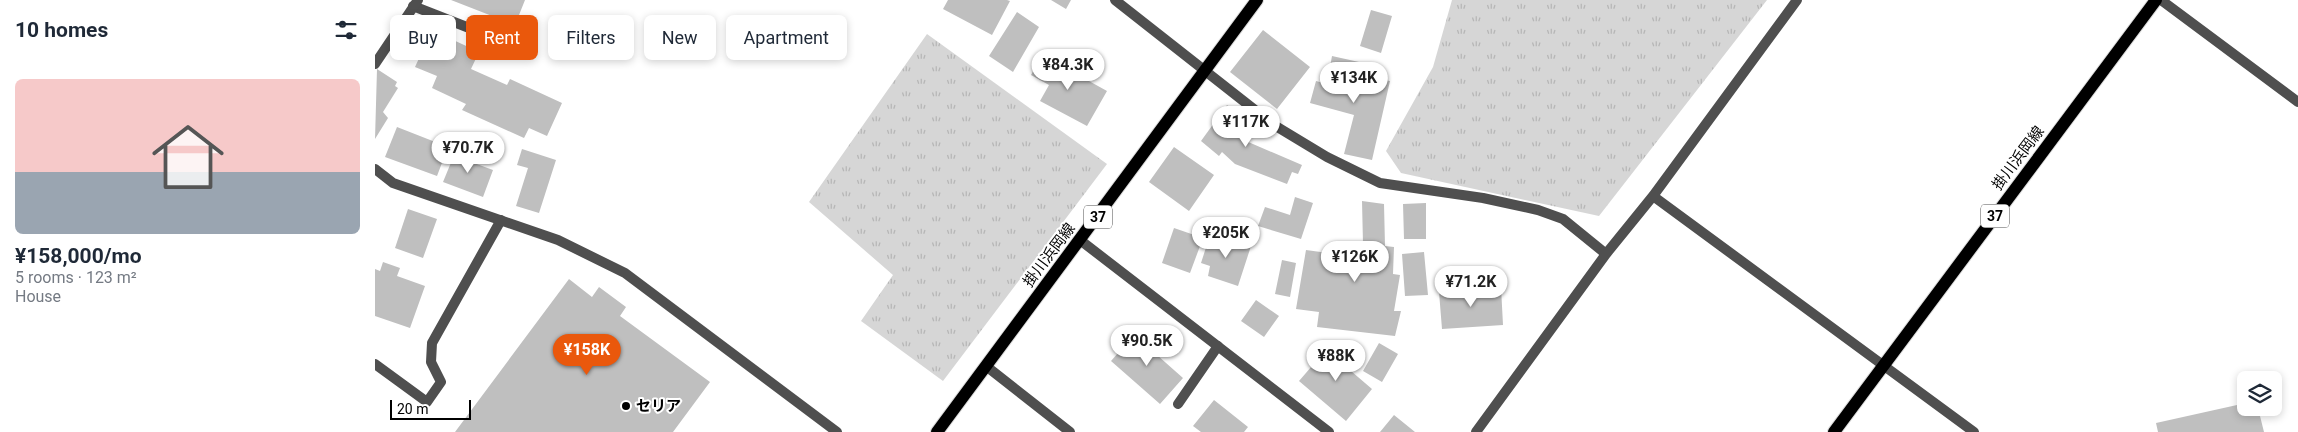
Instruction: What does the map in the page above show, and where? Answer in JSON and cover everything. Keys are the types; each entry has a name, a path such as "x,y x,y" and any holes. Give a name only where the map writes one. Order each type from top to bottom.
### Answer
{"main road":[{"name":"掛川浜岡線","path":"937,432 1257,0"},
{"name":"掛川浜岡線","path":"1834,432 2156,0"}],"street":[{"path":"1115,0 1273,125 1327,157 1380,182 1483,198 1538,210 1563,219 1606,254"},
{"path":"1476,432 1606,254 1653,196 1797,0"},
{"path":"2161,0 2298,102"},
{"path":"375,64 416,3 466,25"},
{"path":"375,169 393,183 558,240 625,273 837,432"},
{"path":"1653,196 1974,432"},
{"path":"375,364 427,402 441,382 431,362 432,343 501,220"},
{"path":"1081,240 1329,432"},
{"path":"1178,404 1218,346"},
{"path":"986,366 1070,432"}],"green space":[{"path":"1452,0 1767,0 1599,216 1401,173 1386,151 1433,67"},
{"path":"927,34 1107,164 943,381 861,321 893,275 809,202"}],"building":[{"path":"451,0 525,0 519,15 489,15"},
{"path":"948,0 1010,1 992,35 943,9"},
{"path":"1051,0 1071,0 1066,9"},
{"path":"1371,10 1392,16 1381,53 1360,46"},
{"path":"1017,12 1039,27 1013,72 989,56"},
{"path":"1263,30 1310,67 1277,109 1230,72"},
{"path":"456,41 466,46 466,60 475,60 471,69 507,85 510,79 562,103 547,136 529,128 524,138 462,110 466,104 432,88 437,76 415,67 418,60 456,60"},
{"path":"1042,55 1107,91 1087,126 1040,101 1049,85 1031,75"},
{"path":"1332,56 1359,62 1356,74 1390,81 1372,160 1344,154 1354,115 1310,103 1316,81 1327,84"},
{"path":"377,69 397,82 395,86 398,88 383,112 388,118 375,139"},
{"path":"1227,105 1253,123 1247,128 1252,132 1246,141 1302,165 1298,174 1292,172 1287,184 1235,164 1222,152 1219,156 1201,141"},
{"path":"397,127 448,147 437,176 385,157"},
{"path":"1174,147 1214,175 1189,211 1149,182"},
{"path":"457,148 476,156 474,163 493,170 483,197 443,182"},
{"path":"522,149 556,160 539,213 516,206 528,168 517,165"},
{"path":"1295,197 1313,203 1301,239 1258,226 1265,207 1290,215"},
{"path":"1362,201 1384,204 1385,246 1394,247 1393,274 1400,275 1394,311 1401,311 1395,336 1317,327 1319,312 1296,309 1306,250 1328,253 1327,259 1350,265 1351,245 1363,244"},
{"path":"1426,203 1426,239 1404,239 1403,204"},
{"path":"408,209 437,219 423,258 395,248"},
{"path":"1174,228 1203,238 1190,273 1162,263"},
{"path":"1211,232 1251,246 1238,286 1208,276 1210,266 1201,263"},
{"path":"1424,252 1428,295 1405,296 1402,254"},
{"path":"1282,260 1296,263 1290,297 1275,294"},
{"path":"383,262 400,268 397,276 425,286 410,328 375,316 375,269 380,271"},
{"path":"569,279 592,297 599,287 626,307 620,316 710,382 673,432 455,432"},
{"path":"1501,287 1503,325 1442,329 1439,292"},
{"path":"1256,300 1279,316 1264,337 1241,321"},
{"path":"1139,329 1162,350 1157,355 1183,378 1160,404 1111,361"},
{"path":"1379,343 1398,354 1382,382 1363,371"},
{"path":"1331,344 1357,364 1351,371 1372,389 1346,421 1299,381"},
{"path":"1214,400 1248,427 1244,432 1201,432 1193,426"},
{"path":"2237,405 2237,416 2260,416 2264,432 2158,432 2156,423"},
{"path":"1394,415 1415,432 1380,432"}],"place":[{"name":"セリア","path":"626,406"}]}
